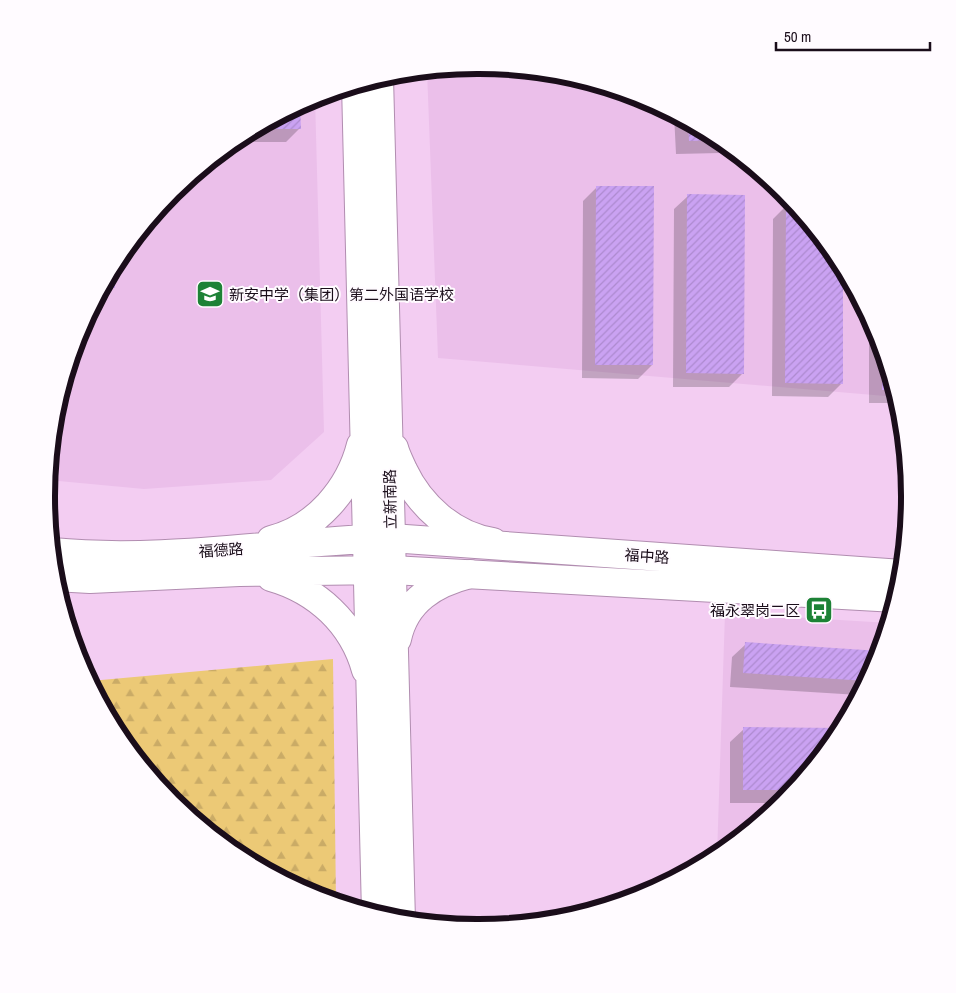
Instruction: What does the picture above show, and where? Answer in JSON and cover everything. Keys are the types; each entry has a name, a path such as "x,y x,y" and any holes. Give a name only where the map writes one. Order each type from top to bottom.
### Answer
{"street":[{"name":"立新南路","path":"376,405 380,85"},
{"name":"立新南路","path":"356,92 376,405 380,538 380,570 371,691 376,907"},
{"path":"376,405 413,490 442,521 479,540 524,547"},
{"path":"241,548 282,538 318,517 345,486 376,405"},
{"name":"福中路","path":"380,538 894,573"},
{"name":"福德路","path":"59,553 94,556 139,556 380,538"},
{"name":"立新南路","path":"380,570 394,652 401,912"},
{"name":"福中路","path":"380,570 889,598"},
{"name":"福德路","path":"63,577 90,579 256,572 380,570"},
{"path":"256,572 306,590 328,607 346,628 361,654 371,691"},
{"path":"394,652 399,630 410,607 426,591 447,580 471,574"}],"shaded area":[{"path":"478,73 506,74 533,77 587,88 640,106 690,130 736,161 757,178 796,218 830,261 857,309 869,335 889,396 438,358 427,77"},
{"name":"新安中学（集团）第二外国语学校","path":"315,106 324,432 271,480 144,489 56,481 63,414 69,387 87,335 99,309 126,261 142,239 179,197 199,178 243,145 291,117"},
{"path":"725,613 882,623 857,684 830,732 814,754 777,796 757,815 717,845"}],"green space":[{"path":"333,659 336,895 291,876 266,863 220,832 199,815 179,796 142,754 126,732 97,680"}],"building":[{"path":"300,113 301,129 269,129"},
{"path":"688,129 706,140 689,141"},
{"path":"596,186 654,186 653,365 595,365"},
{"path":"687,194 745,195 744,374 686,373"},
{"path":"786,207 814,239 843,283 843,384 785,383"},
{"path":"115,280 115,288 110,288"},
{"path":"882,371 888,390 882,390"},
{"path":"745,642 872,650 859,680 743,673"},
{"path":"743,727 832,728 814,754 782,790 743,790"}],"place":[{"name":"新安中学（集团）第二外国语学校","path":"210,294"},
{"name":"福永翠岗二区","path":"819,610"}]}
